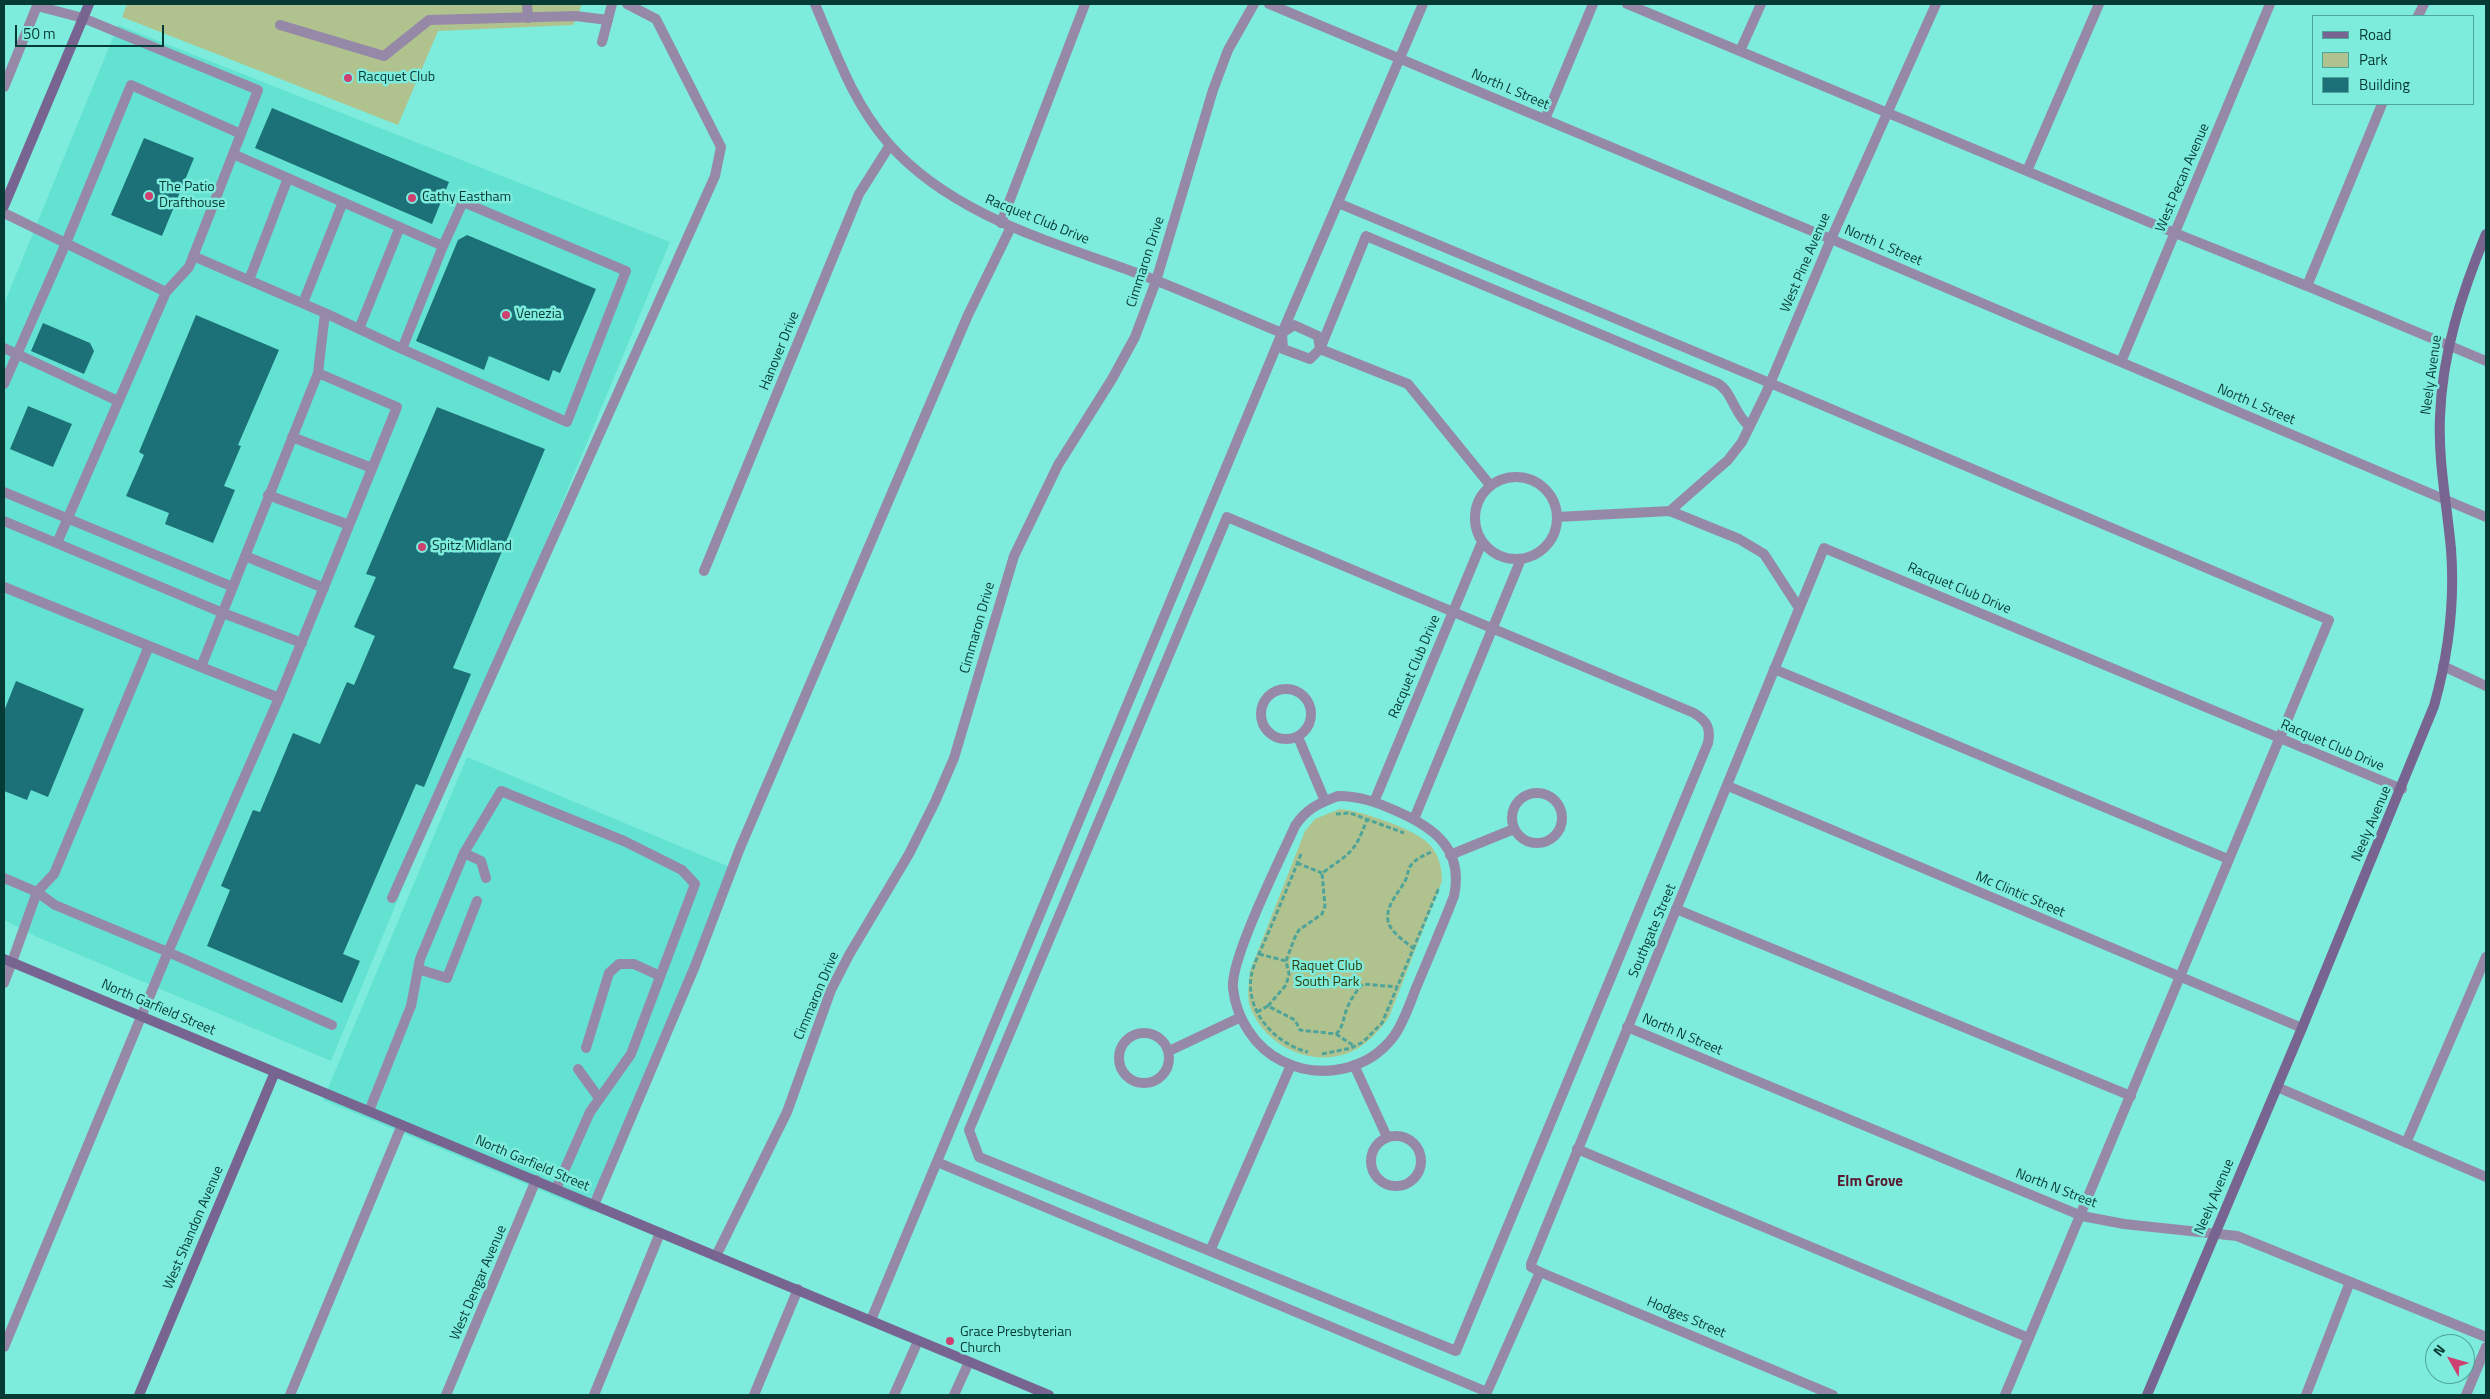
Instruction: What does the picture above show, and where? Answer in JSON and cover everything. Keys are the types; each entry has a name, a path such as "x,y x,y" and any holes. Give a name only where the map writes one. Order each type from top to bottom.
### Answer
{"street":[{"path":"5,200 89,4"},
{"path":"527,4 528,18"},
{"path":"602,42 612,4"},
{"path":"392,898 715,176 721,147 656,19 628,4"},
{"name":"Racquet Club Drive","path":"815,4 847,81 874,126 890,145 942,190 1001,223 1156,281 1282,333"},
{"path":"1001,223 1085,4"},
{"name":"Cimmaron Drive","path":"716,1256 787,1112 831,990 848,955 909,854 950,767 1014,556 1058,465 1112,379 1135,337 1156,281 1213,90 1228,50 1254,4"},
{"name":"North L Street","path":"1269,4 1831,239 2486,518"},
{"path":"871,1320 1282,333 1424,4"},
{"path":"1545,119 1593,4"},
{"path":"1627,4 2486,361"},
{"path":"1740,51 1761,4"},
{"name":"West Pine Avenue","path":"1670,511 1728,460 1742,442 1936,4"},
{"path":"2027,171 2099,4"},
{"name":"West Pecan Avenue","path":"2121,362 2270,4"},
{"path":"4,88 37,6 83,18 258,90 189,267 166,292 57,543"},
{"path":"280,25 384,56 429,20 576,16 608,20"},
{"path":"4,384 66,243 131,85 241,134"},
{"path":"2307,286 2382,105"},
{"name":"Hanover Drive","path":"704,571 859,194 890,145"},
{"path":"233,154 443,246"},
{"path":"249,280 288,178"},
{"path":"303,303 343,202"},
{"path":"193,256 325,312 402,350 567,422 626,271 463,202 443,246 402,350"},
{"path":"1338,203 1770,382 2330,620 2278,738 2082,1216 2005,1395"},
{"path":"4,213 166,292"},
{"path":"359,329 400,227"},
{"path":"594,1205 695,966 740,848 964,324 1011,227"},
{"name":"Neely Avenue","path":"2147,1395 2402,790 2434,706 2444,666 2451,598 2451,551 2440,418 2441,396 2449,345 2464,290 2486,234"},
{"path":"1282,333 1283,349 1310,359 1320,349 1366,236 1717,383 1725,389 1737,414 1749,426"},
{"path":"201,667 318,373 325,312"},
{"path":"1282,333 1294,325 1318,336 1320,349"},
{"path":"4,348 118,401"},
{"path":"1320,349 1408,384 1490,485"},
{"path":"4,1347 168,952 302,643 397,407 318,373"},
{"path":"292,437 372,468"},
{"path":"1513,476 1526,477 1538,482 1553,498 1557,517 1555,530 1550,540 1534,555 1521,559 1502,557 1491,551 1482,542 1476,531 1474,518 1481,494 1501,478 1513,476"},
{"path":"4,492 233,587"},
{"path":"268,495 349,525"},
{"path":"1557,517 1670,511 1739,539 1764,554 1799,608"},
{"path":"1227,517 1453,612 1694,713 1708,724 1710,734 1456,1351 979,1157 968,1130 1227,517"},
{"path":"4,521 223,613 302,643"},
{"name":"Racquet Club Drive","path":"1374,802 1482,542"},
{"name":"Racquet Club Drive","path":"1799,608 1824,548 2402,790"},
{"path":"245,556 324,588"},
{"path":"1414,819 1521,559"},
{"path":"4,587 279,698"},
{"name":"Southgate Street","path":"1531,1264 1627,1027 1728,786 1799,608"},
{"path":"4,983 8,960 37,892 54,874 148,646"},
{"path":"2444,666 2486,686"},
{"path":"1774,670 2228,859"},
{"path":"1277,690 1294,690 1307,700 1312,716 1310,724 1298,737 1282,740 1267,732 1263,725 1261,708 1264,701 1277,690"},
{"path":"1298,737 1325,801"},
{"name":"Mc Clintic Street","path":"1728,786 2302,1028"},
{"path":"369,1111 411,1006 420,959 464,853 501,791 624,841 682,870 695,884 630,1054 590,1112 556,1189"},
{"path":"1528,794 1545,794 1558,804 1563,820 1561,828 1549,841 1541,844 1525,841 1514,829 1512,812 1521,798 1528,794"},
{"path":"1338,796 1351,796 1374,802 1432,829 1445,842 1457,871 1458,882 1454,896 1395,1035 1369,1059 1354,1065 1326,1071 1313,1071 1291,1065 1271,1056 1247,1031 1233,988 1241,951 1295,826 1304,813 1338,796"},
{"path":"1450,855 1514,829"},
{"path":"464,853 481,861 486,878"},
{"path":"4,878 37,892 55,905 168,952 332,1025"},
{"path":"418,969 447,978 477,901"},
{"path":"1676,909 2131,1096"},
{"path":"2406,1143 2486,957"},
{"name":"North Garfield Street","path":"8,960 1049,1395"},
{"path":"586,1048 609,973 619,964 634,964 660,976"},
{"path":"1169,1051 1241,1017"},
{"name":"North N Street","path":"1627,1027 2082,1216 2124,1224 2237,1236 2486,1337"},
{"path":"1152,1033 1165,1044 1169,1051 1168,1068 1163,1075 1148,1083 1132,1080 1121,1068 1119,1052 1128,1038 1135,1034 1152,1033"},
{"path":"1210,1251 1291,1065"},
{"path":"1354,1065 1386,1137"},
{"path":"578,1069 599,1098"},
{"name":"West Shandon Avenue","path":"139,1395 275,1072"},
{"path":"2277,1087 2486,1177"},
{"path":"290,1395 402,1125"},
{"path":"1386,1137 1403,1137 1411,1141 1420,1155 1419,1171 1408,1184 1400,1187 1383,1184 1372,1172 1370,1156 1379,1142 1386,1137"},
{"path":"1577,1149 2029,1338"},
{"path":"937,1162 1489,1394 1540,1272"},
{"name":"West Dengar Avenue","path":"446,1395 536,1180"},
{"path":"594,1395 660,1233"},
{"name":"Hodges Street","path":"1531,1264 1540,1272 1834,1395"},
{"path":"2306,1395 2350,1282"},
{"path":"754,1395 798,1290"},
{"path":"894,1395 918,1341"},
{"path":"2466,1395 2486,1347"},
{"path":"954,1395 969,1362"}],"path":[{"path":"1331,815 1350,813 1407,834"},
{"path":"1322,873 1346,858 1353,850 1359,842 1367,819"},
{"path":"1427,848 1434,857"},
{"path":"1302,850 1260,954 1251,984 1257,1012 1264,1025 1277,1037 1300,1050 1316,1054 1329,1054 1363,1042 1382,1023 1438,890 1439,881"},
{"path":"1414,949 1392,930 1388,921 1389,912 1392,900 1401,888 1410,866 1430,852"},
{"path":"1297,863 1322,873"},
{"path":"1257,1012 1268,1006 1286,985 1289,974 1286,961 1299,930 1316,920 1325,906 1322,873"},
{"path":"1438,890 1454,896"},
{"path":"1260,954 1286,961"},
{"path":"1336,1034 1342,1027 1346,1009 1353,995 1362,984 1398,987"},
{"path":"1268,1006 1295,1020 1300,1030 1336,1034 1354,1046"}],"shaded area":[{"path":"118,25 670,242 331,1061 37,937 4,920 4,304"},
{"path":"467,757 737,870 593,1212 323,1100"}],"green space":[{"name":"Racquet Club","path":"127,4 582,4 573,25 438,31 398,125 122,17"},
{"name":"Raquet Club South Park","path":"1340,809 1388,822 1423,839 1430,845 1438,857 1442,881 1385,1023 1363,1045 1349,1053 1328,1057 1315,1057 1288,1049 1276,1042 1266,1032 1257,1021 1249,1004 1249,980 1250,971 1305,831 1315,819"}],"building":[{"path":"272,108 449,182 432,224 255,148"},
{"name":"The Patio Drafthouse","path":"144,138 194,158 162,236 111,215"},
{"name":"Venezia","path":"467,235 596,289 560,373 553,370 549,381 489,356 484,370 416,341 458,240"},
{"path":"196,315 279,350 238,445 241,446 224,486 235,490 213,543 165,524 169,513 126,496 144,455 139,452"},
{"path":"43,323 90,343 94,351 84,374 31,351"},
{"path":"28,406 72,424 53,467 10,449"},
{"path":"437,407 545,449 453,668 471,674 424,787 416,784 343,954 360,961 342,1003 207,946 230,890 221,886 253,810 260,812 293,733 320,744 347,682 354,685 375,636 354,627 376,577 366,574"},
{"path":"16,681 84,709 48,797 31,790 27,800 4,791 4,711"}],"place":[{"name":"Racquet Club","path":"348,78"},
{"name":"The Patio Drafthouse","path":"149,196"},
{"name":"Cathy Eastham","path":"412,198"},
{"name":"Venezia","path":"506,315"},
{"name":"Spitz Midland","path":"422,547"},
{"name":"Grace Presbyterian Church","path":"950,1341"}],"district":[{"name":"Elm Grove","path":"1870,1182"}]}
